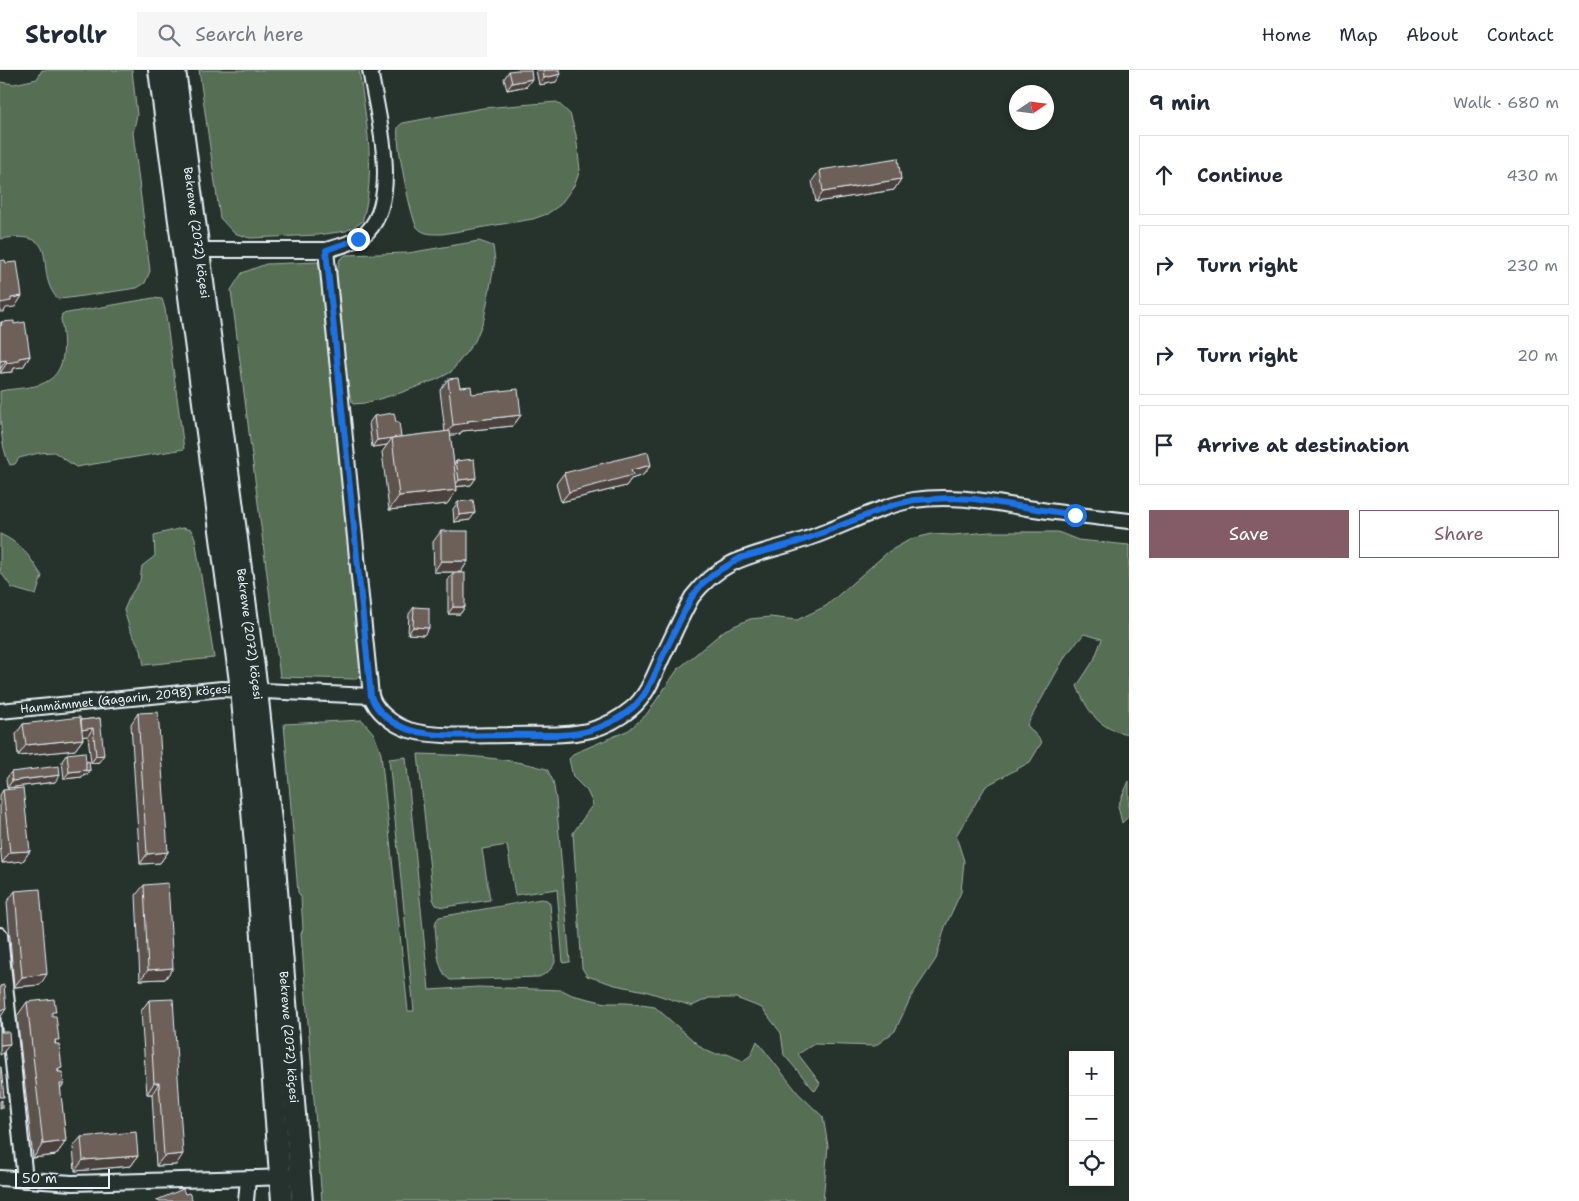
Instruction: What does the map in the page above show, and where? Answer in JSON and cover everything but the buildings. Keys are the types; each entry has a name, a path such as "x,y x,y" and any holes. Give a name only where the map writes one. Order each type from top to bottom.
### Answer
{"main road":[{"name":"Bekrewe (2072) köçesi","path":"159,70 274,850 302,1201"},
{"name":"Bekrewe (2072) köçesi","path":"175,70 199,250 249,689 256,844 282,1201"}],"street":[{"path":"199,250 326,250 358,239 368,231 380,211 386,177 370,70"},
{"path":"326,250 371,696 373,702 384,715 408,730 422,733 468,735 558,734 590,731 618,719 642,699 692,597 702,584 715,573 740,558 818,535 893,505 930,498 974,499 1075,515 1129,521"},
{"name":"Hanmämmet (Gagarin, 2098) köçesi","path":"0,711 222,689 371,696"},
{"path":"0,935 25,1180"},
{"path":"0,1178 72,1183 300,1177"},
{"path":"246,1201 248,1178"}],"green space":[{"path":"42,70 132,70 137,115 133,133 150,271 145,283 137,288 58,299 51,288 47,276 41,246 34,240 21,237 0,239 0,82 14,84 37,79"},
{"path":"199,70 359,70 369,146 369,185 362,222 346,231 318,235 250,238 234,233 220,218"},
{"path":"557,102 570,114 576,135 580,170 575,184 560,205 547,214 533,219 442,234 425,233 419,230 411,210 401,162 398,135 400,125 483,108"},
{"path":"479,241 493,246 495,261 484,319 475,341 451,372 438,379 400,393 365,403 353,404 349,393 336,275 340,259 346,255 408,253"},
{"path":"318,262 327,309 366,672 354,679 280,677 231,290 242,273 266,264"},
{"path":"153,298 162,299 165,309 184,449 76,467 54,452 39,453 19,458 15,464 10,465 2,440 0,391 35,386 53,377 62,362 64,345 62,314"},
{"path":"182,528 191,530 195,538 214,658 144,665 141,650 130,630 124,610 130,596 140,581 142,566 155,556 154,535"},
{"path":"990,532 1058,532 1078,540 1129,545 1129,734 1119,732 1102,724 1090,712 1081,695 1077,686 1094,660 1102,639 1084,634 1066,655 1027,725 1042,742 1030,762 986,786 956,836 964,861 961,892 945,927 936,959 912,995 895,1031 875,1046 814,1044 798,1054 820,1083 815,1091 784,1055 781,1033 762,1008 736,998 709,998 692,1006 645,991 615,985 587,976 582,968 573,833 593,804 587,791 573,777 569,759 575,753 629,730 646,715 678,669 725,630 750,619 770,617 797,620 826,606 888,552 911,539 932,534 952,535"},
{"path":"0,534 14,542 24,551 42,576 36,595 12,588 0,571"},
{"path":"362,720 374,734 381,754 408,1011 414,1011 389,759 406,757 429,990 478,987 562,990 572,995 606,1003 627,1003 655,1007 703,1049 714,1054 727,1054 743,1061 751,1055 757,1041 798,1093 823,1117 828,1146 823,1201 322,1201 301,934 303,929 301,897 298,892 284,724"},
{"path":"418,754 499,759 547,769 553,781 556,799 570,962 563,963 557,889 515,895 507,845 482,849 490,900 444,907 436,905 433,899"},
{"path":"1129,781 1129,816 1122,823 1118,806"},
{"path":"541,899 547,900 550,904 555,962 549,971 539,977 450,980 445,976 437,948 435,927 439,917"}],"route":[{"path":"358,239 326,250 371,696 373,702 384,715 408,730 422,733 468,735 558,734 590,731 604,726 618,719 642,699 684,610 702,584 715,573 740,558 798,542 893,505 930,498 974,499 1075,515"}]}
